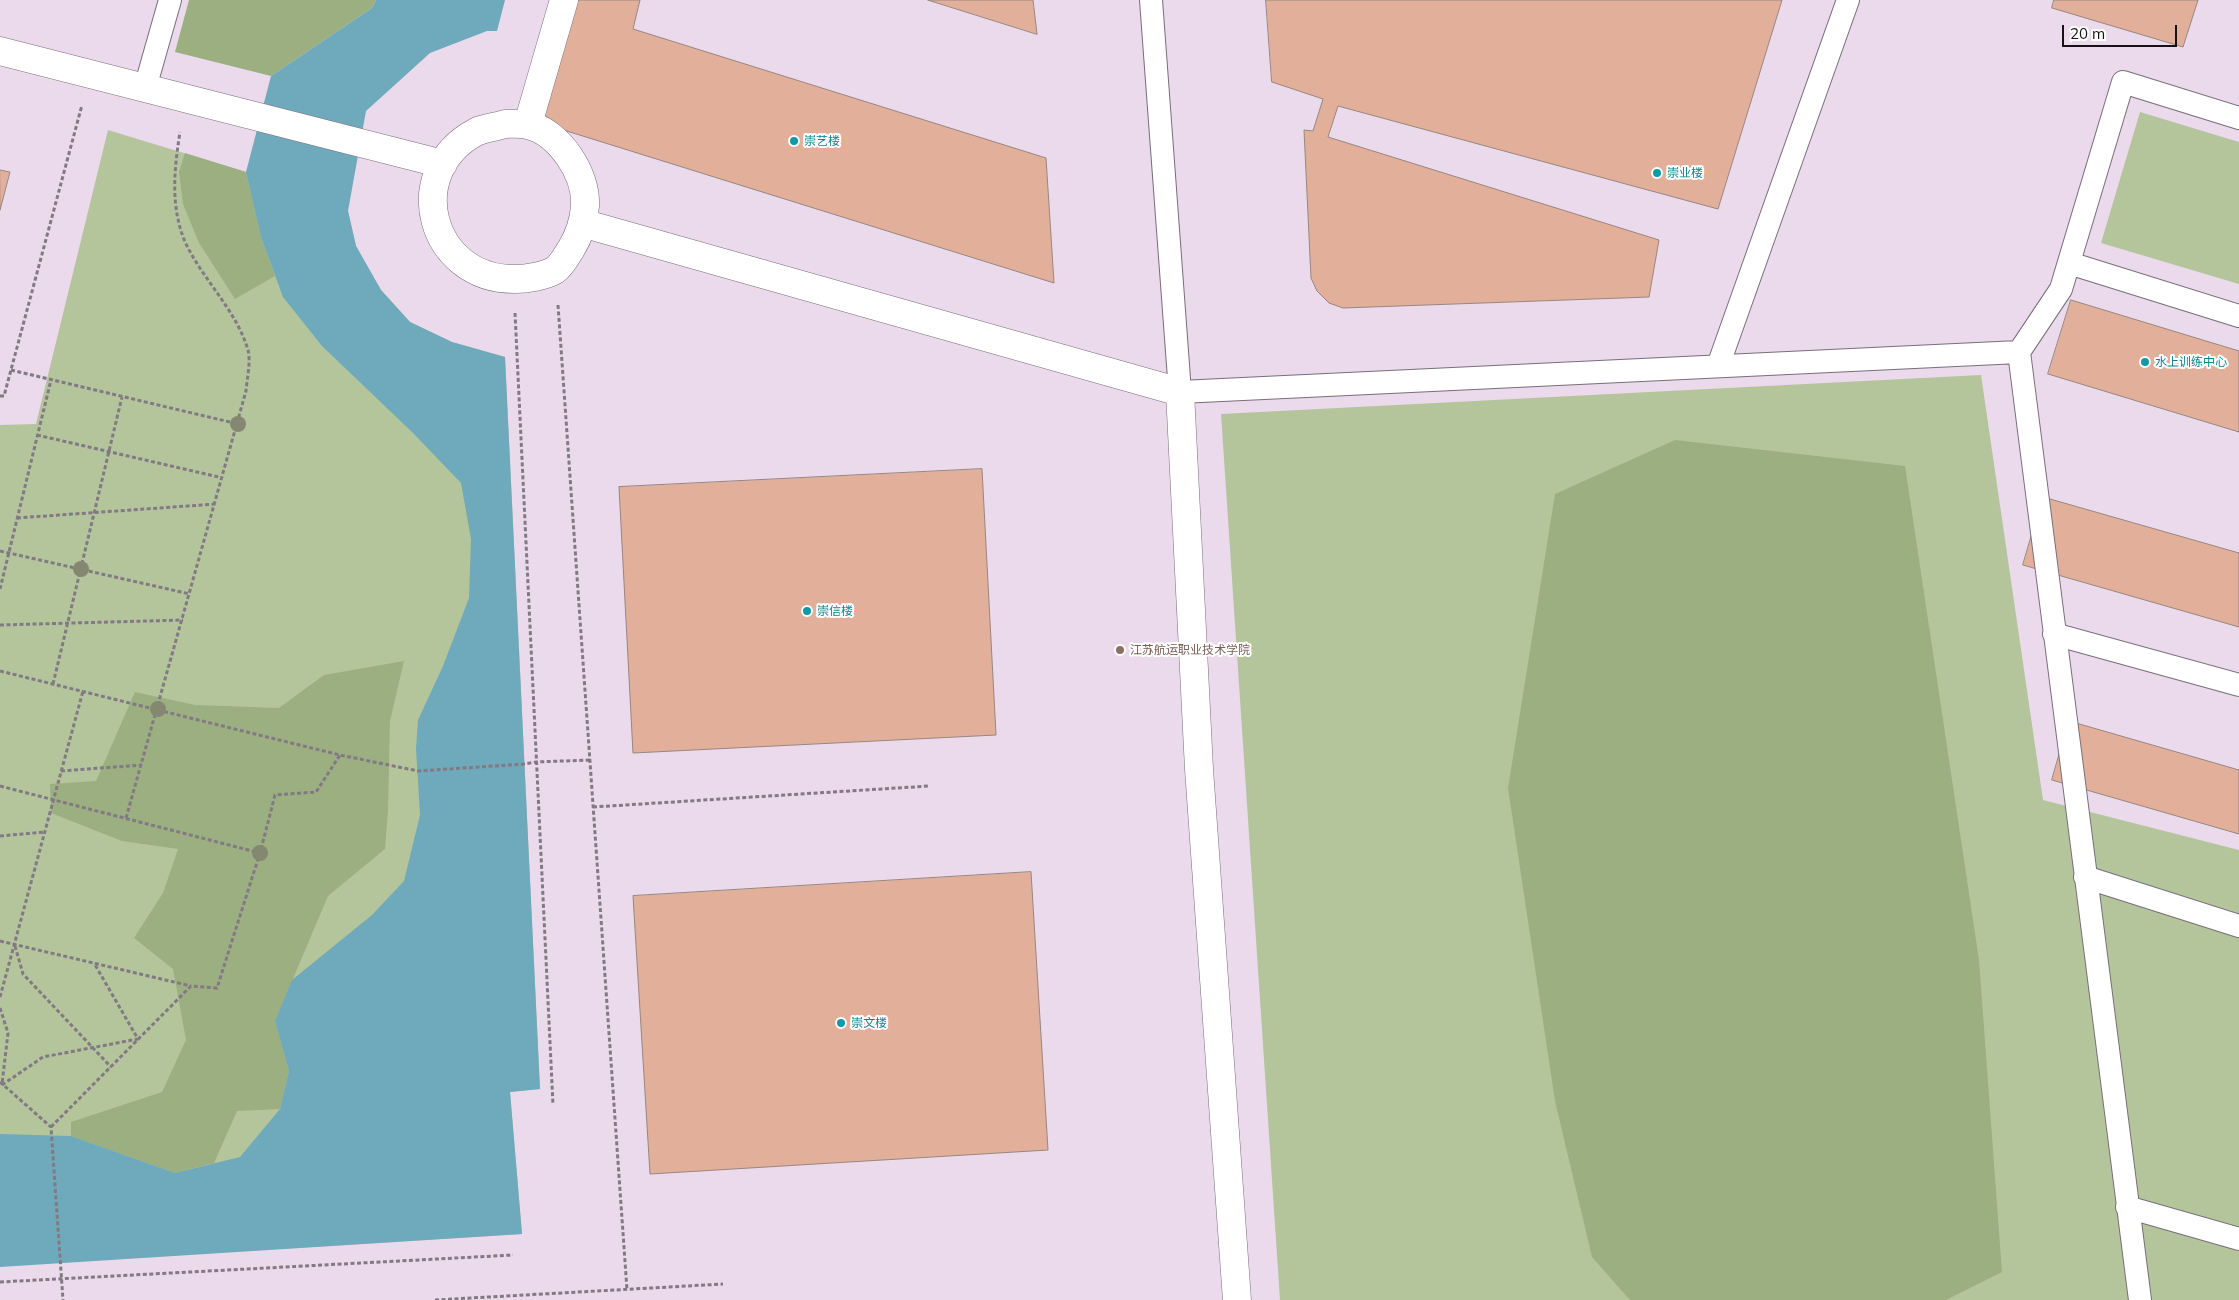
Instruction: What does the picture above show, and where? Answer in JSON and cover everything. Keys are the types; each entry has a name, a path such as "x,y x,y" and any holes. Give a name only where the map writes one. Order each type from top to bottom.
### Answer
{"street":[{"path":"528,124 564,0"},
{"path":"0,51 260,119 443,164"},
{"path":"505,124 528,124 550,135 565,149 582,183 585,204 582,223 577,241 556,269 539,275 516,279 496,277 472,267 451,254 439,232 433,208 433,188 443,164 460,144 477,132 505,124"},
{"path":"582,223 1180,392 1199,769 1237,1300"}],"lane":[{"path":"145,88 170,0"},
{"path":"1151,0 1180,392 2019,352"},
{"path":"1718,366 1848,0"},
{"path":"2140,1300 2019,352 2062,289 2123,82 2239,118"},
{"path":"2069,263 2239,316"},
{"path":"2054,634 2239,685"},
{"path":"2086,877 2239,926"},
{"path":"2127,1206 2239,1239"}],"path":[{"path":"0,396 4,396 90,74"},
{"path":"126,818 216,504 246,391 248,351 231,313 186,244 174,198 174,170 181,128"},
{"path":"556,269 627,1290"},
{"path":"515,310 553,1105"},
{"path":"11,370 238,424"},
{"path":"0,589 51,380"},
{"path":"53,684 122,397"},
{"path":"37,435 223,478"},
{"path":"17,518 216,504"},
{"path":"0,551 190,594"},
{"path":"0,625 183,620"},
{"path":"0,672 418,771 590,760"},
{"path":"0,997 83,691"},
{"path":"0,941 190,986 217,988 260,853 275,795 316,792 340,754"},
{"path":"62,771 142,765"},
{"path":"0,786 260,853"},
{"path":"594,807 929,786"},
{"path":"0,836 45,832"},
{"path":"15,945 23,974 111,1067"},
{"path":"94,963 138,1039"},
{"path":"51,1127 190,986"},
{"path":"0,1008 8,1033 1,1083"},
{"path":"1,1083 44,1057 94,1049 138,1039"},
{"path":"1,1083 51,1127 63,1300"},
{"path":"0,1282 513,1255"},
{"path":"435,1300 723,1284"}],"shaded area":[{"name":"江苏航运职业技术学院","path":"0,0 2239,0 2239,1300 0,1300"}],"green space":[{"path":"189,0 376,0 372,8 271,76 175,52"},
{"path":"2140,112 2239,142 2239,284 2101,243"},
{"path":"108,130 246,172 348,211 356,246 381,290 410,322 452,342 505,357 540,1089 510,1092 522,1234 0,1266 0,425 36,424"},
{"path":"185,153 246,172 261,237 275,276 235,299 199,243 183,204 179,172"},
{"path":"1981,375 2043,800 2239,850 2239,1300 1280,1300 1221,414"},
{"path":"1675,440 1905,466 1979,960 2002,1272 1946,1300 1630,1300 1592,1257 1555,1101 1508,788 1555,494"},
{"path":"404,661 390,721 388,811 385,849 328,896 275,1021 289,1071 280,1109 237,1111 214,1163 175,1173 71,1136 71,1122 162,1092 186,1040 173,969 134,938 163,893 178,849 122,841 51,813 50,784 96,781 135,692 195,705 279,708 324,675"}],"water":[{"path":"376,0 505,0 497,31 487,31 430,53 366,111 348,211 356,246 381,290 410,322 452,342 505,357 540,1089 510,1092 522,1234 0,1267 0,1134 71,1136 175,1173 240,1157 280,1109 289,1071 275,1021 292,980 372,915 404,881 420,815 416,749 418,720 443,666 469,598 471,539 461,483 413,433 322,346 283,297 261,237 246,172 271,76 372,8"}],"building":[{"name":"崇艺楼","path":"575,0 640,0 633,29 1046,158 1054,283 541,123"},
{"path":"928,0 1033,0 1037,34"},
{"name":"崇业楼","path":"1266,0 1782,0 1718,209 1338,106 1328,137 1659,240 1649,297 1343,308 1329,303 1317,291 1311,278 1304,130 1313,131 1323,99 1272,82"},
{"path":"2054,0 2198,0 2183,47 2052,8"},
{"path":"0,170 10,172 0,210"},
{"name":"水上训练中心","path":"2071,300 2239,351 2239,432 2048,374"},
{"name":"崇信楼","path":"982,469 996,735 633,753 619,487"},
{"path":"2043,497 2239,553 2239,627 2023,565"},
{"path":"2069,721 2239,770 2239,834 2052,780"},
{"name":"崇文楼","path":"1031,872 1048,1150 650,1174 633,896"}],"place":[{"name":"崇艺楼","path":"794,141"},
{"name":"崇业楼","path":"1657,173"},
{"name":"水上训练中心","path":"2145,362"},
{"name":"崇信楼","path":"807,611"},
{"name":"江苏航运职业技术学院","path":"1120,650"},
{"name":"崇文楼","path":"841,1023"}]}
